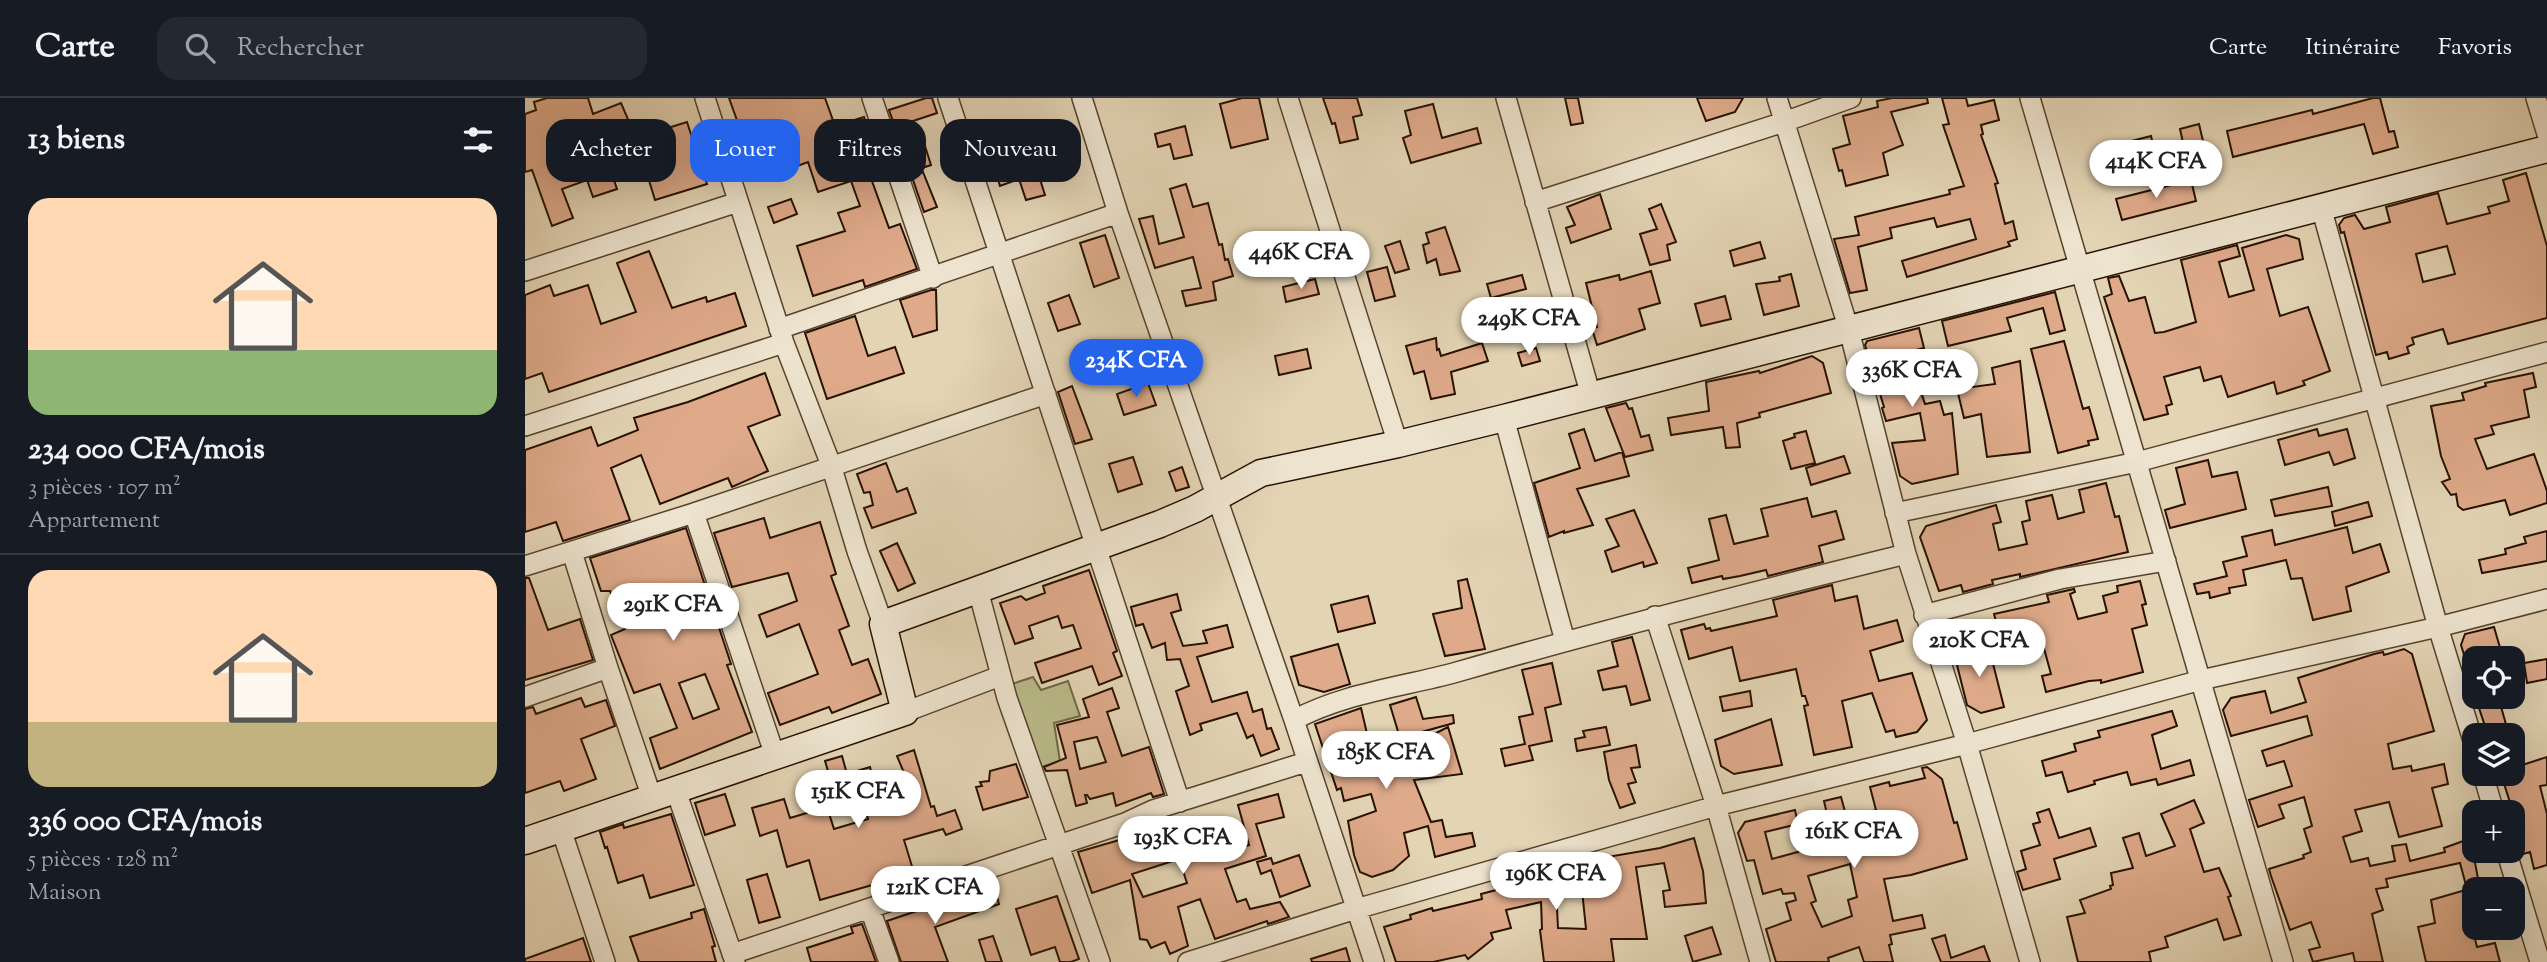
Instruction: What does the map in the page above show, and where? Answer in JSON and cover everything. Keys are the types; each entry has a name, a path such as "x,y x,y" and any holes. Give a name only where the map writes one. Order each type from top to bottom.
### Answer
{"street":[{"path":"705,98 782,336 831,465 883,624 905,712"},
{"path":"872,98 933,278"},
{"path":"948,98 1180,802"},
{"path":"1082,98 1118,213 1294,720 1374,962"},
{"path":"1288,98 1398,444"},
{"path":"1506,98 1591,396"},
{"path":"1777,98 1849,330 1906,554 1968,744 2030,962"},
{"path":"1535,202 1851,98"},
{"path":"2030,98 2201,680 2279,961"},
{"path":"2536,98 2547,134"},
{"path":"883,624 1160,524 1270,470 1398,444 1504,418 2547,149"},
{"path":"525,271 738,202"},
{"path":"2321,207 2468,723"},
{"path":"525,426 782,336 1001,253 1118,213"},
{"path":"1895,513 2137,462 2547,352"},
{"path":"525,566 694,513 1046,394"},
{"path":"1504,418 1565,640"},
{"path":"694,513 775,756"},
{"path":"572,552 608,668 733,958 1180,802 1306,762"},
{"path":"1294,720 1337,701 1448,674 1655,616 1906,554"},
{"path":"1924,615 2060,579 2166,561"},
{"path":"978,590 1000,676 1100,962"},
{"path":"1188,962 1356,909 1716,806 1968,744 2201,680 2547,599"},
{"path":"1655,616 1716,806 1757,961"},
{"path":"525,697 608,668"},
{"path":"525,841 905,712 1000,676"},
{"path":"561,829 605,962"},
{"path":"2510,863 2540,962"},
{"path":"870,909 888,962"}],"green space":[{"path":"1033,677 1041,690 1068,681 1080,716 1054,723 1060,761 1035,769 1009,685"}],"building":[{"path":"547,98 588,98 593,114 621,103 628,119 546,119 546,182 581,182 562,189 573,218 552,226 532,170 525,172 525,114 536,110 534,102"},
{"path":"729,98 825,98 832,119 814,119 814,180 808,162 800,165 800,119 736,119"},
{"path":"932,98 937,113 919,119 892,119 889,110"},
{"path":"1242,98 1259,98 1268,139 1231,148 1220,104"},
{"path":"1323,98 1357,98 1362,115 1353,117 1358,139 1340,143 1335,123 1332,124"},
{"path":"1565,98 1578,98 1583,123 1571,125"},
{"path":"1697,98 1743,98 1735,112 1706,121"},
{"path":"1927,98 1928,103 1891,112 1903,145 1883,153 1888,175 1846,186 1833,149 1850,144 1843,116 1878,107 1877,101"},
{"path":"1942,98 1966,98 1968,106 1994,100 1999,120 1981,125 1981,135 1998,183 1995,184 2005,224 2013,221 2017,239 2008,242 2010,246 1907,277 1902,261 1976,239 1970,219 1937,227 1934,218 1890,228 1892,238 1858,247 1867,290 1850,293 1834,239 1859,235 1855,217 1950,194 1949,190 1964,186 1943,125 1949,124"},
{"path":"2380,98 2389,132 2394,131 2398,147 2373,154 2364,124 2233,157 2227,131 2312,110 2313,114"},
{"path":"1433,104 1442,138 1477,128 1481,143 1411,163 1403,138 1411,135 1405,111"},
{"path":"687,122 690,131 690,182 707,184 655,200 649,182 676,182 676,125"},
{"path":"2199,124 2210,171 2190,175 2180,129"},
{"path":"1185,126 1192,155 1174,159 1170,144 1158,147 1155,134"},
{"path":"2151,136 2157,162 2118,172 2112,146"},
{"path":"926,149 931,165 926,167"},
{"path":"2526,173 2547,246 2547,318 2448,344 2443,329 2412,338 2414,344 2407,347 2409,353 2389,359 2387,352 2376,355 2344,232 2341,233 2339,225 2344,218 2355,215 2364,229 2390,222 2386,207 2438,193 2447,224 2490,213 2488,207 2509,201 2503,180","holes":["2447,246 2455,274 2423,282 2416,254"]},
{"path":"926,180 937,207 924,212 914,182 926,182"},
{"path":"2191,180 2196,201 2122,220 2116,199"},
{"path":"588,182 615,182 617,189 593,197"},
{"path":"815,182 848,182 818,192"},
{"path":"851,182 872,182 889,228 900,224 917,269 865,287 863,280 813,296 797,246 845,231 838,213 860,206"},
{"path":"1020,182 1041,182 1045,195 1026,200"},
{"path":"1186,184 1193,207 1208,203 1219,245 1222,244 1225,260 1228,259 1233,276 1213,282 1216,300 1186,306 1182,291 1201,288 1193,257 1155,268 1139,219 1153,216 1159,244 1184,237 1170,189"},
{"path":"1600,194 1611,229 1571,243 1566,228 1575,225 1567,207"},
{"path":"791,199 797,214 774,223 768,207"},
{"path":"1661,204 1676,242 1667,245 1670,260 1650,265 1640,234 1657,229 1649,209"},
{"path":"1445,227 1460,271 1440,275 1436,259 1427,263 1423,245 1429,243 1426,233"},
{"path":"1105,235 1119,278 1094,287 1080,243"},
{"path":"2286,235 2299,239 2303,259 2267,269 2280,316 2308,307 2330,371 2303,381 2305,385 2277,394 2274,382 2228,397 2221,376 2204,381 2200,367 2164,377 2172,404 2166,406 2168,414 2144,420 2104,297 2112,294 2108,278 2119,276 2129,301 2145,297 2155,333 2164,332 2196,322 2181,260 2237,245 2240,256 2219,262 2229,297 2254,290 2242,248"},
{"path":"1400,241 1409,269 1395,273 1385,246"},
{"path":"1760,242 1765,258 1734,266 1730,251"},
{"path":"649,251 672,308 706,297 707,302 735,293 746,326 549,392 542,373 525,379 525,295 550,285 554,296 588,285 601,324 636,312 617,263"},
{"path":"1387,267 1395,296 1375,301 1367,272"},
{"path":"1651,271 1660,303 1639,309 1645,329 1597,345 1592,329 1597,327 1586,283 1619,275 1620,280"},
{"path":"1791,274 1799,306 1764,315 1756,284 1780,281 1779,277"},
{"path":"1522,275 1526,289 1491,298 1487,284"},
{"path":"1315,279 1319,294 1286,302 1283,287"},
{"path":"936,290 937,330 913,337 900,300"},
{"path":"2055,292 2065,330 2050,334 2043,308 2007,318 2011,331 1948,346 1942,321"},
{"path":"1069,295 1080,324 1058,331 1048,303"},
{"path":"1725,296 1731,319 1701,326 1695,304"},
{"path":"855,316 868,356 895,347 904,373 827,399 805,333"},
{"path":"1919,328 1924,348 1908,352 1925,404 1940,401 1944,415 1952,413 1958,474 1912,484 1900,476 1892,443 1925,440 1920,413 1886,421 1865,345 1867,341"},
{"path":"1436,338 1437,350 1439,349 1441,356 1482,343 1488,361 1451,372 1455,394 1431,399 1424,371 1414,374 1406,346"},
{"path":"2064,341 2083,409 2089,407 2098,439 2088,441 2089,445 2058,453 2031,349"},
{"path":"1536,348 1540,361 1522,366 1518,353"},
{"path":"1307,349 1311,368 1279,375 1275,356"},
{"path":"1812,356 1823,363 1831,393 1759,413 1760,417 1737,423 1740,447 1726,448 1723,427 1671,435 1668,418 1709,411 1706,382 1759,371 1760,373"},
{"path":"2020,361 2030,452 1987,457 1981,414 1964,418 1957,389 1995,384 1992,368"},
{"path":"765,373 780,415 748,427 768,471 732,487 728,478 660,504 641,455 611,468 630,520 563,541 556,522 525,532 525,450 591,427 598,446 638,430 634,418 688,402"},
{"path":"2533,373 2536,387 2524,390 2529,417 2491,426 2494,434 2475,439 2487,469 2534,454 2547,491 2547,503 2510,515 2505,500 2463,510 2458,506 2456,494 2451,495 2442,482 2450,479 2441,456 2431,406 2464,400 2462,393 2486,386 2485,383"},
{"path":"1148,383 1156,405 1124,415 1117,394"},
{"path":"1072,386 1092,439 1075,444 1058,392"},
{"path":"1626,403 1629,409 1632,408 1641,437 1649,435 1653,450 1625,457 1606,408"},
{"path":"1584,429 1595,461 1622,452 1629,476 1577,489 1593,525 1549,537 1534,483 1580,468 1569,434"},
{"path":"2317,429 2319,436 2347,429 2355,458 2334,465 2329,452 2285,465 2278,440"},
{"path":"1806,431 1815,463 1791,469 1783,441"},
{"path":"1844,456 1850,473 1811,485 1806,468"},
{"path":"1133,457 1142,484 1118,492 1109,464"},
{"path":"2208,460 2212,477 2237,472 2246,509 2170,528 2165,510 2185,504 2176,468"},
{"path":"886,463 897,492 907,488 916,513 872,528 864,508 873,505 870,492 864,493 857,474"},
{"path":"1182,467 1189,487 1176,491 1169,472"},
{"path":"2106,483 2115,517 2119,516 2128,552 2020,577 2020,574 1992,580 1993,584 1963,592 1961,585 1939,591 1920,537 1926,526 1996,505 2001,522 1993,524 1999,550 2027,544 2022,522 2030,520 2026,501 2052,495 2058,519 2084,512 2079,490"},
{"path":"2328,487 2332,506 2275,516 2271,500"},
{"path":"1807,498 1812,517 1836,511 1844,539 1819,546 1823,562 1768,576 1766,570 1692,583 1688,568 1719,560 1709,519 1726,515 1734,544 1768,536 1761,509"},
{"path":"2368,502 2372,516 2335,526 2332,512"},
{"path":"1634,510 1657,563 1644,567 1643,562 1612,572 1605,551 1619,546 1606,519"},
{"path":"764,518 770,538 820,522 836,574 831,576 849,626 839,630 852,665 868,659 881,694 832,713 829,707 780,725 768,693 818,674 799,624 767,637 759,615 797,601 788,573 732,587 714,533"},
{"path":"2347,527 2353,553 2380,544 2389,572 2346,587 2351,611 2313,620 2302,578 2291,579 2286,560 2243,570 2246,585 2229,588 2230,593 2210,598 2209,592 2197,594 2194,584 2227,576 2223,562 2247,556 2242,537 2272,530 2275,545"},
{"path":"686,528 731,664 727,665 752,732 660,769 650,738 677,728 660,684 634,693 611,635 625,629 610,591 601,591 590,558","holes":["705,674 719,709 693,719 679,683"]},
{"path":"2547,531 2547,561 2482,573 2479,560 2506,554 2505,549 2526,543 2524,537"},
{"path":"897,543 915,583 898,591 880,551"},
{"path":"1089,570 1117,651 1113,653 1122,676 1099,685 1092,666 1042,683 1035,663 1081,648 1073,625 1062,628 1058,616 1029,626 1033,638 1015,644 1000,603 1021,596 1026,600 1045,593 1043,586"},
{"path":"525,578 529,578 548,630 580,619 593,660 525,680"},
{"path":"1467,579 1485,649 1445,656 1433,614 1462,608 1458,581"},
{"path":"2140,581 2146,604 2142,605 2147,625 2132,629 2143,672 2101,683 2101,680 2089,681 2046,692 2042,676 2051,674 2043,645 2034,647 2029,625 1999,632 1994,614 2049,602 2047,595 2074,589 2075,592 2070,594 2078,619 2107,612 2103,596 2118,592 2117,586"},
{"path":"1832,585 1835,601 1857,596 1864,629 1897,620 1903,641 1870,651 1879,681 1912,673 1927,720 1917,732 1896,737 1894,730 1886,732 1872,693 1842,701 1852,747 1814,755 1804,706 1808,705 1805,696 1802,696 1796,669 1740,681 1732,647 1689,659 1681,630 1704,624 1706,629 1710,628 1711,631 1777,616 1773,600"},
{"path":"1177,594 1181,610 1171,613 1183,646 1207,643 1203,631 1227,625 1233,647 1197,657 1212,702 1247,692 1253,712 1262,709 1267,729 1271,728 1279,749 1261,756 1253,735 1247,738 1237,713 1200,724 1202,730 1190,735 1176,691 1189,686 1180,659 1167,660 1165,643 1152,648 1143,624 1136,626 1131,607"},
{"path":"1368,596 1375,623 1338,632 1331,605"},
{"path":"2494,627 2500,646 2462,646 2462,648 2461,645 2465,634"},
{"path":"1632,637 1650,700 1631,705 1626,686 1603,690 1598,671 1618,666 1612,642"},
{"path":"1338,644 1350,684 1324,692 1299,685 1291,657"},
{"path":"1988,644 2004,707 1981,713 1967,705 1954,653"},
{"path":"2404,649 2412,654 2434,731 2388,744 2393,769 2411,766 2412,771 2444,764 2448,784 2432,788 2442,826 2399,837 2389,802 2355,810 2362,831 2343,837 2351,862 2368,858 2370,866 2395,861 2392,846 2406,844 2410,861 2445,852 2444,848 2462,841 2462,863 2475,863 2478,877 2464,877 2460,863 2386,879 2388,887 2376,889 2383,910 2372,914 2383,962 2355,962 2353,953 2313,962 2309,950 2320,947 2311,922 2290,930 2269,869 2304,858 2303,855 2311,852 2304,829 2312,826 2304,797 2279,805 2284,818 2258,827 2249,800 2292,786 2284,761 2267,766 2262,751 2312,735 2307,716 2231,736 2223,710 2231,698 2265,691 2271,713 2306,702 2298,678 2374,654 2383,652 2384,655"},
{"path":"2547,659 2547,679 2527,683 2525,663"},
{"path":"1552,663 1561,704 1545,708 1552,741 1529,746 1533,760 1505,766 1501,749 1525,744 1519,717 1533,714 1522,670"},
{"path":"1112,688 1119,708 1107,712 1122,756 1149,747 1164,794 1153,797 1151,793 1116,806 1113,793 1090,799 1085,795 1087,803 1076,806 1067,770 1046,771 1044,767 1066,758 1057,725 1089,717 1083,699","holes":["1097,737 1106,762 1080,769 1074,742"]},
{"path":"1750,691 1752,706 1723,711 1720,697"},
{"path":"1416,697 1423,719 1453,715 1454,723 1400,738 1390,705"},
{"path":"581,698 585,707 606,700 615,726 581,739 596,779 564,791 560,781 525,793 525,709 533,707 536,714"},
{"path":"1361,708 1368,738 1397,734 1403,765 1436,762 1430,736 1448,727 1462,774 1414,780 1431,822 1442,820 1446,837 1472,833 1475,846 1435,857 1428,826 1404,833 1409,856 1393,870 1372,877 1360,872 1348,821 1376,811 1371,794 1344,801 1341,788 1337,790 1315,724"},
{"path":"2479,709 2502,709 2506,723 2484,723"},
{"path":"2172,711 2177,726 2152,735 2161,769 2190,760 2194,775 2158,785 2156,779 2131,785 2127,772 2068,792 2062,772 2046,776 2042,761 2076,751 2074,744 2100,737 2098,731"},
{"path":"1771,719 1782,765 1734,774 1721,766 1715,740"},
{"path":"1606,727 1610,745 1577,751 1575,739 1585,737 1583,731"},
{"path":"1636,745 1640,767 1631,768 1636,782 1628,784 1635,803 1620,808 1609,780 1604,752"},
{"path":"914,750 931,807 934,806 937,816 955,810 962,829 946,835 943,829 904,840 914,873 820,900 809,860 787,867 777,830 760,836 752,808 784,799 790,818 827,807 834,829 868,819 860,792 836,798 825,761 842,756 847,774 870,767 877,794 909,785 897,756"},
{"path":"2547,757 2547,785 2540,786 2547,814 2547,865 2534,869 2530,852 2525,853 2525,800 2509,800 2505,786 2525,786 2525,764"},
{"path":"1016,764 1028,797 983,810 976,787 982,786 980,782 989,781 990,771"},
{"path":"1927,767 1942,779 1967,859 1911,875 1884,879 1893,921 1922,915 1925,928 1890,935 1893,962 1864,962 1859,947 1828,958 1829,962 1776,962 1766,929 1791,920 1786,903 1796,900 1794,893 1783,894 1781,889 1763,894 1754,860 1747,861 1738,833 1745,822 1795,810 1798,824 1765,832 1772,859 1805,850 1801,828 1829,823 1824,801 1841,797 1847,819 1876,810 1870,787 1889,782 1890,786 1925,778 1922,768","holes":["1850,864 1857,897 1848,900 1852,916 1822,927 1811,903 1816,901 1808,876"]},
{"path":"725,794 735,825 705,835 695,803"},
{"path":"1278,794 1284,817 1256,824 1266,856 1225,869 1237,902 1246,899 1250,909 1280,902 1289,917 1268,924 1267,921 1215,939 1200,899 1178,907 1188,946 1170,954 1165,942 1151,948 1147,940 1140,939 1130,880 1092,893 1078,852 1123,839 1158,822 1161,830 1194,820 1201,840 1212,836 1218,855 1249,845 1238,805","holes":["1179,859 1187,883 1143,897 1132,874"]},
{"path":"2194,800 2204,823 2190,829 2204,872 2219,868 2231,896 2228,897 2241,935 2224,940 2217,919 2165,937 2168,947 2149,952 2151,962 2078,962 2067,917 2085,913 2080,900 2111,889 2111,873 2133,868 2123,838 2139,833 2146,856 2175,846 2161,814"},
{"path":"2049,809 2059,838 2090,828 2096,846 2054,859 2060,879 2023,890 2017,872 2026,869 2021,851 2040,845 2033,824 2040,822 2037,813"},
{"path":"671,814 694,885 650,898 643,875 618,883 600,832 623,824 624,828"},
{"path":"1694,838 1703,871 1706,903 1665,907 1663,891 1670,890 1664,863 1636,867 1647,939 1611,939 1614,962 1544,962 1540,930 1541,902 1506,910 1511,928 1491,933 1493,939 1468,959 1465,955 1433,962 1396,962 1384,927 1411,919 1410,915 1432,908 1433,911 1482,899 1481,894 1533,883 1534,889 1556,888 1558,928 1586,929 1582,890 1589,889 1584,861 1660,848"},
{"path":"1299,855 1310,886 1280,897 1271,870 1261,874 1257,862 1271,858 1273,864"},
{"path":"767,874 780,917 759,923 747,880"},
{"path":"994,885 999,904 935,927 948,962 901,962 887,921"},
{"path":"2462,891 2462,940 2475,940 2477,947 2495,943 2500,962 2426,962 2418,927 2435,923 2431,900"},
{"path":"1057,896 1079,959 1071,962 1060,962 1055,947 1031,955 1016,909"},
{"path":"704,909 715,946 712,947 716,962 639,962 630,937 692,918 691,913"},
{"path":"862,924 876,962 811,962 807,948 853,933 851,927"},
{"path":"1712,927 1721,954 1693,962 1685,936"},
{"path":"1945,935 1951,958 1984,946 1990,962 1941,962 1932,939"},
{"path":"993,936 1002,962 986,962 979,940"},
{"path":"583,938 591,962 525,962 525,959"},
{"path":"1346,948 1350,962 1312,962 1311,959"}]}
